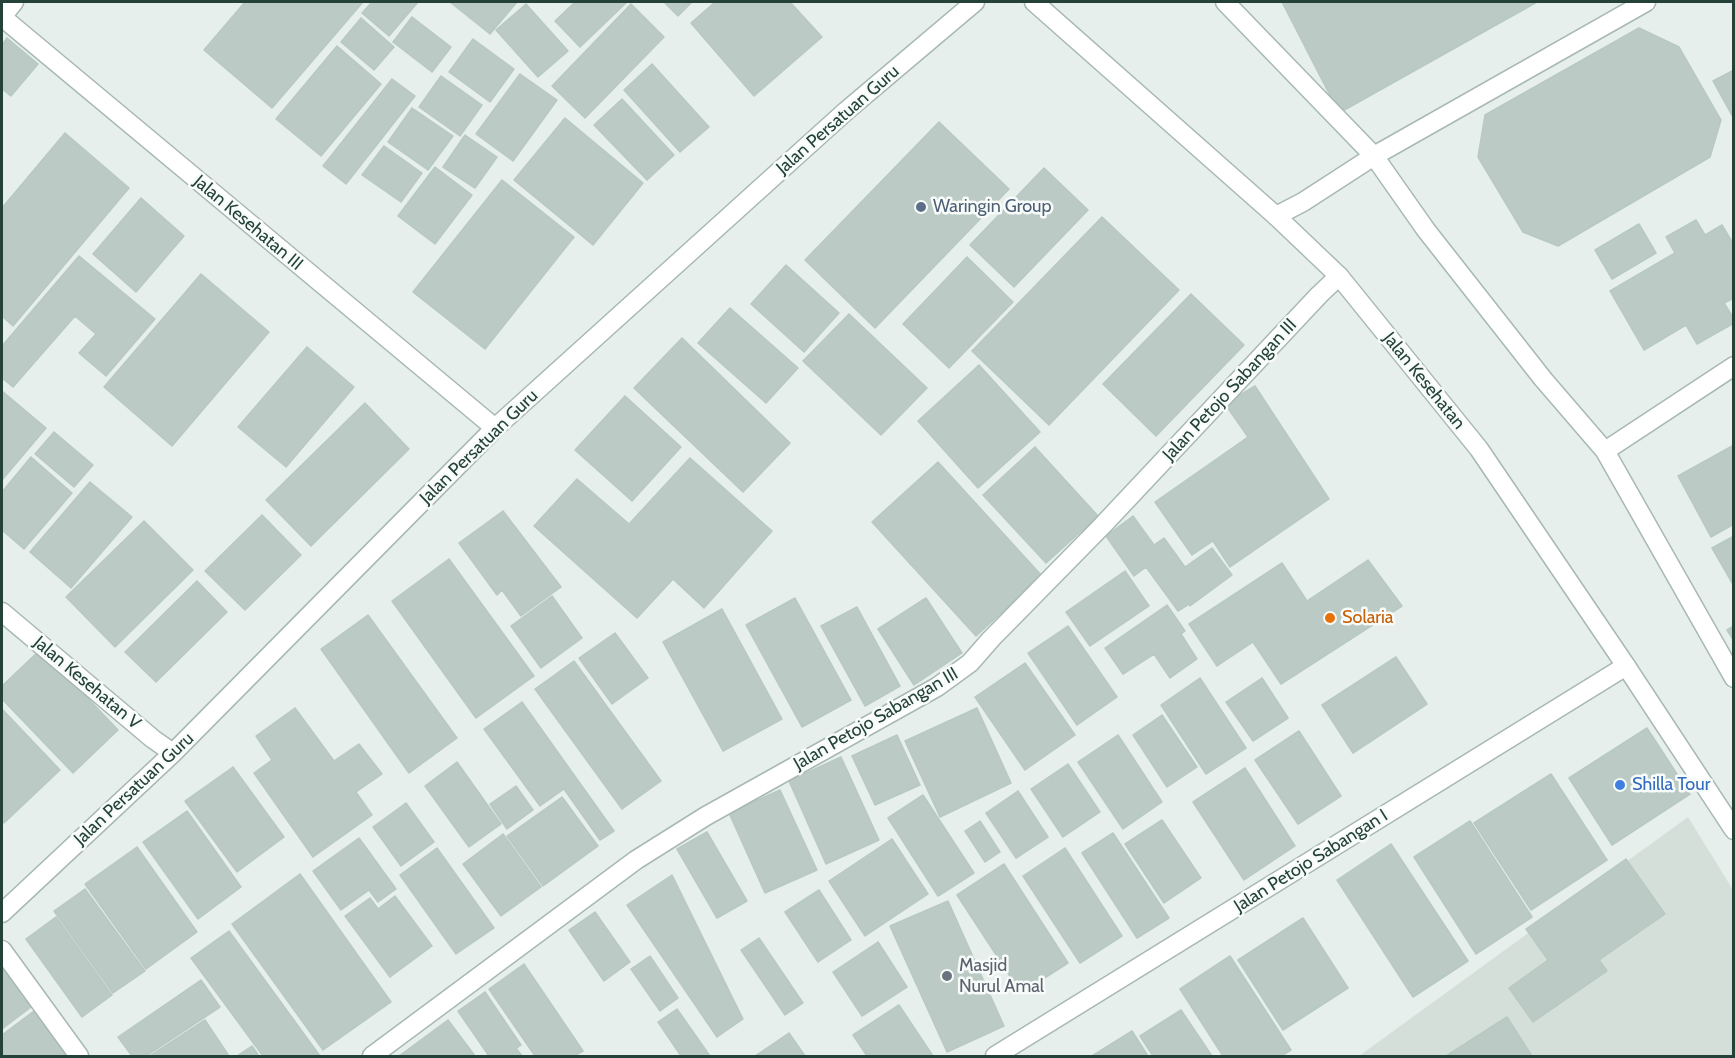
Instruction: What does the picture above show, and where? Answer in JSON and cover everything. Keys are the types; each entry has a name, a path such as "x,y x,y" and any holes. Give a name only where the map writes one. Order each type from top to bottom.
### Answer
{"street":[{"path":"2,17 14,2"},
{"name":"Jalan Persatuan Guru","path":"2,913 173,753 495,428 846,111 975,2"},
{"name":"Jalan Kesehatan","path":"1034,2 1276,216 1339,276 1479,449 1734,830"},
{"path":"1225,2 1374,156 1426,230 1543,379 1605,451 1734,678"},
{"path":"1276,216 1303,202 1374,156 1646,2"},
{"name":"Jalan Kesehatan III","path":"2,17 495,428"},
{"name":"Jalan Petojo Sabangan III","path":"372,1056 636,860 726,805 937,687 970,663 1339,276"},
{"path":"1605,451 1734,366"},
{"name":"Jalan Kesehatan V","path":"2,612 153,739 173,753"},
{"name":"Jalan Petojo Sabangan I","path":"995,1056 1626,666"},
{"path":"2,950 79,1056"}],"shaded area":[{"path":"1688,817 1733,890 1733,1056 1359,1056"}],"building":[{"path":"245,2 363,2 272,108 204,50"},
{"path":"372,2 418,2 389,36 362,13"},
{"path":"450,2 517,2 490,34"},
{"path":"575,2 627,2 580,47 555,21"},
{"path":"664,2 692,2 678,16"},
{"path":"715,2 790,2 822,37 754,96 691,23"},
{"path":"1282,2 1537,2 1339,113"},
{"path":"526,4 568,51 538,77 496,30"},
{"path":"631,4 664,37 585,118 552,86"},
{"path":"412,17 451,47 432,72 393,42"},
{"path":"361,18 394,47 374,70 341,42"},
{"path":"1639,28 1679,47 1721,120 1710,157 1558,246 1523,232 1478,157 1485,115"},
{"path":"7,38 38,64 11,96 2,89 2,45"},
{"path":"473,39 514,69 490,102 449,72"},
{"path":"337,46 381,84 321,156 276,119"},
{"path":"652,64 709,127 680,152 624,90"},
{"path":"1734,70 1734,119 1713,81"},
{"path":"520,74 557,100 513,161 476,134"},
{"path":"441,76 482,105 460,136 419,107"},
{"path":"392,79 415,96 346,184 323,166"},
{"path":"622,99 674,155 647,180 594,125"},
{"path":"412,108 453,136 428,170 388,142"},
{"path":"565,118 643,183 593,245 514,180"},
{"path":"939,122 1009,189 875,328 805,260"},
{"path":"65,133 129,188 13,326 2,316 2,208"},
{"path":"465,135 497,157 475,188 443,167"},
{"path":"384,146 422,173 401,202 362,175"},
{"path":"435,167 472,195 435,244 398,216"},
{"path":"1044,168 1088,210 1014,287 970,245"},
{"path":"502,180 574,237 485,349 413,292"},
{"path":"141,198 184,236 136,292 93,254"},
{"path":"1102,217 1179,290 1049,425 972,351"},
{"path":"1696,220 1705,235 1722,225 1734,245 1734,298 1724,303 1734,323 1697,344 1686,325 1644,350 1610,291 1675,253 1666,237"},
{"path":"1639,224 1656,253 1612,279 1595,250"},
{"path":"79,256 155,319 106,376 79,353 96,334 75,316 13,387 2,378 2,346"},
{"path":"967,257 1013,302 949,368 903,324"},
{"path":"786,265 839,313 804,352 751,304"},
{"path":"201,274 269,332 172,446 104,387"},
{"path":"1191,294 1244,345 1156,436 1103,384"},
{"path":"730,308 798,368 766,403 698,343"},
{"path":"849,314 927,388 881,435 803,361"},
{"path":"682,338 790,443 743,492 634,388"},
{"path":"307,347 354,387 286,467 238,427"},
{"path":"979,365 1040,432 978,488 918,421"},
{"path":"1255,386 1329,499 1230,567 1213,541 1192,555 1155,502 1248,437 1225,404"},
{"path":"2,391 46,428 2,480"},
{"path":"625,396 681,447 632,501 575,450"},
{"path":"365,403 409,449 311,546 266,500"},
{"path":"54,432 93,465 74,487 35,454"},
{"path":"1734,445 1734,524 1711,537 1678,476"},
{"path":"1035,447 1098,516 1046,563 983,495"},
{"path":"31,457 72,493 24,549 2,530 2,492"},
{"path":"690,458 772,531 704,608 673,579 637,618 534,526 577,479 629,524"},
{"path":"938,462 1042,576 976,636 872,522"},
{"path":"90,482 132,517 71,588 30,552"},
{"path":"503,511 561,587 521,616 502,590 497,595 459,543"},
{"path":"262,515 301,555 245,610 205,571"},
{"path":"1133,516 1154,545 1164,538 1185,567 1212,548 1232,575 1190,606 1189,604 1178,611 1146,567 1134,576 1106,536"},
{"path":"144,521 193,570 115,647 66,597"},
{"path":"1734,536 1734,586 1712,548"},
{"path":"449,559 534,676 476,718 392,601"},
{"path":"1368,560 1402,606 1281,684 1253,642 1217,666 1189,624 1282,563 1307,601"},
{"path":"1125,571 1149,606 1090,646 1066,612"},
{"path":"197,581 227,612 156,682 125,652"},
{"path":"552,596 582,638 541,668 511,626"},
{"path":"795,598 851,700 802,727 746,625"},
{"path":"926,598 962,653 914,685 878,629"},
{"path":"1167,605 1185,631 1181,634 1197,659 1170,678 1154,654 1123,674 1105,648"},
{"path":"857,607 900,686 865,706 821,626"},
{"path":"722,609 782,719 723,751 663,642"},
{"path":"368,615 457,738 409,773 321,649"},
{"path":"1068,626 1117,697 1077,725 1028,653"},
{"path":"1734,626 1734,641 1727,630"},
{"path":"615,633 648,678 612,704 579,658"},
{"path":"41,649 118,730 73,773 2,699 2,686"},
{"path":"1396,657 1427,704 1353,753 1322,705"},
{"path":"574,661 661,781 622,809 535,689"},
{"path":"1025,663 1075,735 1025,770 975,697"},
{"path":"1200,678 1246,748 1206,774 1161,705"},
{"path":"1262,678 1288,718 1253,741 1226,702"},
{"path":"522,702 614,831 600,840 564,789 540,806 484,729"},
{"path":"295,708 334,761 359,744 382,774 356,792 372,815 313,857 254,773 272,760 256,736"},
{"path":"977,708 1011,783 940,817 905,741"},
{"path":"2,709 60,770 4,823 2,821"},
{"path":"1162,715 1197,767 1167,787 1133,735"},
{"path":"1647,728 1690,794 1612,845 1569,778"},
{"path":"1299,731 1341,796 1298,824 1255,760"},
{"path":"897,735 920,785 875,805 852,756"},
{"path":"1118,735 1162,802 1123,829 1078,762"},
{"path":"841,757 879,840 826,864 789,781"},
{"path":"457,762 501,824 469,847 425,786"},
{"path":"1068,764 1100,812 1063,837 1031,789"},
{"path":"233,767 284,837 237,872 185,801"},
{"path":"1245,768 1295,846 1244,880 1193,802"},
{"path":"1551,774 1607,860 1531,910 1474,823"},
{"path":"516,786 533,810 507,829 490,804"},
{"path":"780,790 817,870 765,893 729,813"},
{"path":"1018,791 1048,837 1016,858 986,813"},
{"path":"923,795 974,873 938,896 888,818"},
{"path":"562,797 598,846 543,886 507,836"},
{"path":"406,803 434,842 401,866 373,827"},
{"path":"187,811 241,887 198,919 143,842"},
{"path":"1162,820 1201,878 1164,903 1125,844"},
{"path":"980,821 1000,852 985,862 965,831"},
{"path":"1470,821 1532,917 1476,954 1414,857"},
{"path":"707,832 747,901 717,918 677,849"},
{"path":"1113,833 1169,918 1137,938 1082,853"},
{"path":"503,834 541,887 501,916 463,864"},
{"path":"359,838 396,889 378,902 369,890 341,910 313,871"},
{"path":"892,839 928,894 865,936 829,881"},
{"path":"1391,844 1468,961 1413,997 1337,880"},
{"path":"137,847 197,932 146,969 85,884"},
{"path":"437,848 494,928 456,954 400,875"},
{"path":"1065,848 1122,936 1080,963 1023,876"},
{"path":"1626,859 1665,914 1599,960 1607,971 1533,1022 1509,988 1548,960 1526,929"},
{"path":"1004,864 1068,963 1021,993 957,895"},
{"path":"300,874 391,1002 323,1050 232,924"},
{"path":"672,875 743,1019 717,1037 627,905"},
{"path":"85,889 145,971 113,993 54,911"},
{"path":"819,890 851,940 818,962 785,912"},
{"path":"395,896 432,946 390,977 345,916 370,898 378,909"},
{"name":"Masjid Nurul Amal","path":"948,901 1004,1026 947,1052 890,926"},
{"path":"595,912 630,962 604,981 569,930"},
{"path":"56,917 112,995 82,1017 26,939"},
{"path":"1303,918 1348,988 1283,1030 1238,960"},
{"path":"229,931 320,1056 263,1056 191,958"},
{"path":"759,938 803,1003 785,1015 741,950"},
{"path":"878,942 907,987 862,1016 833,972"},
{"path":"650,956 678,998 660,1011 631,969"},
{"path":"1230,956 1291,1050 1281,1056 1223,1056 1180,989"},
{"path":"2,959 35,1004 2,1029"},
{"path":"524,964 583,1051 574,1056 535,1056 489,989"},
{"path":"201,980 220,1007 146,1056 132,1056 118,1037"},
{"path":"485,992 521,1045 516,1048 522,1056 489,1056 458,1011"},
{"path":"899,1005 933,1056 867,1056 853,1035"},
{"path":"677,1009 710,1056 681,1056 658,1022"},
{"path":"1181,1010 1212,1056 1153,1056 1140,1036"},
{"path":"34,1011 68,1056 5,1056 2,1052 2,1035"},
{"path":"1507,1017 1532,1056 1446,1056"},
{"path":"205,1020 229,1056 150,1056"},
{"path":"448,1020 475,1056 399,1056"},
{"path":"1132,1031 1148,1056 1092,1056"},
{"path":"789,1033 805,1056 755,1056"},
{"path":"252,1046 259,1056 237,1056"}],"place":[{"name":"Waringin Group","path":"921,207"},
{"name":"Solaria","path":"1330,618"},
{"name":"Shilla Tour","path":"1620,785"},
{"name":"Masjid Nurul Amal","path":"947,976"}]}
